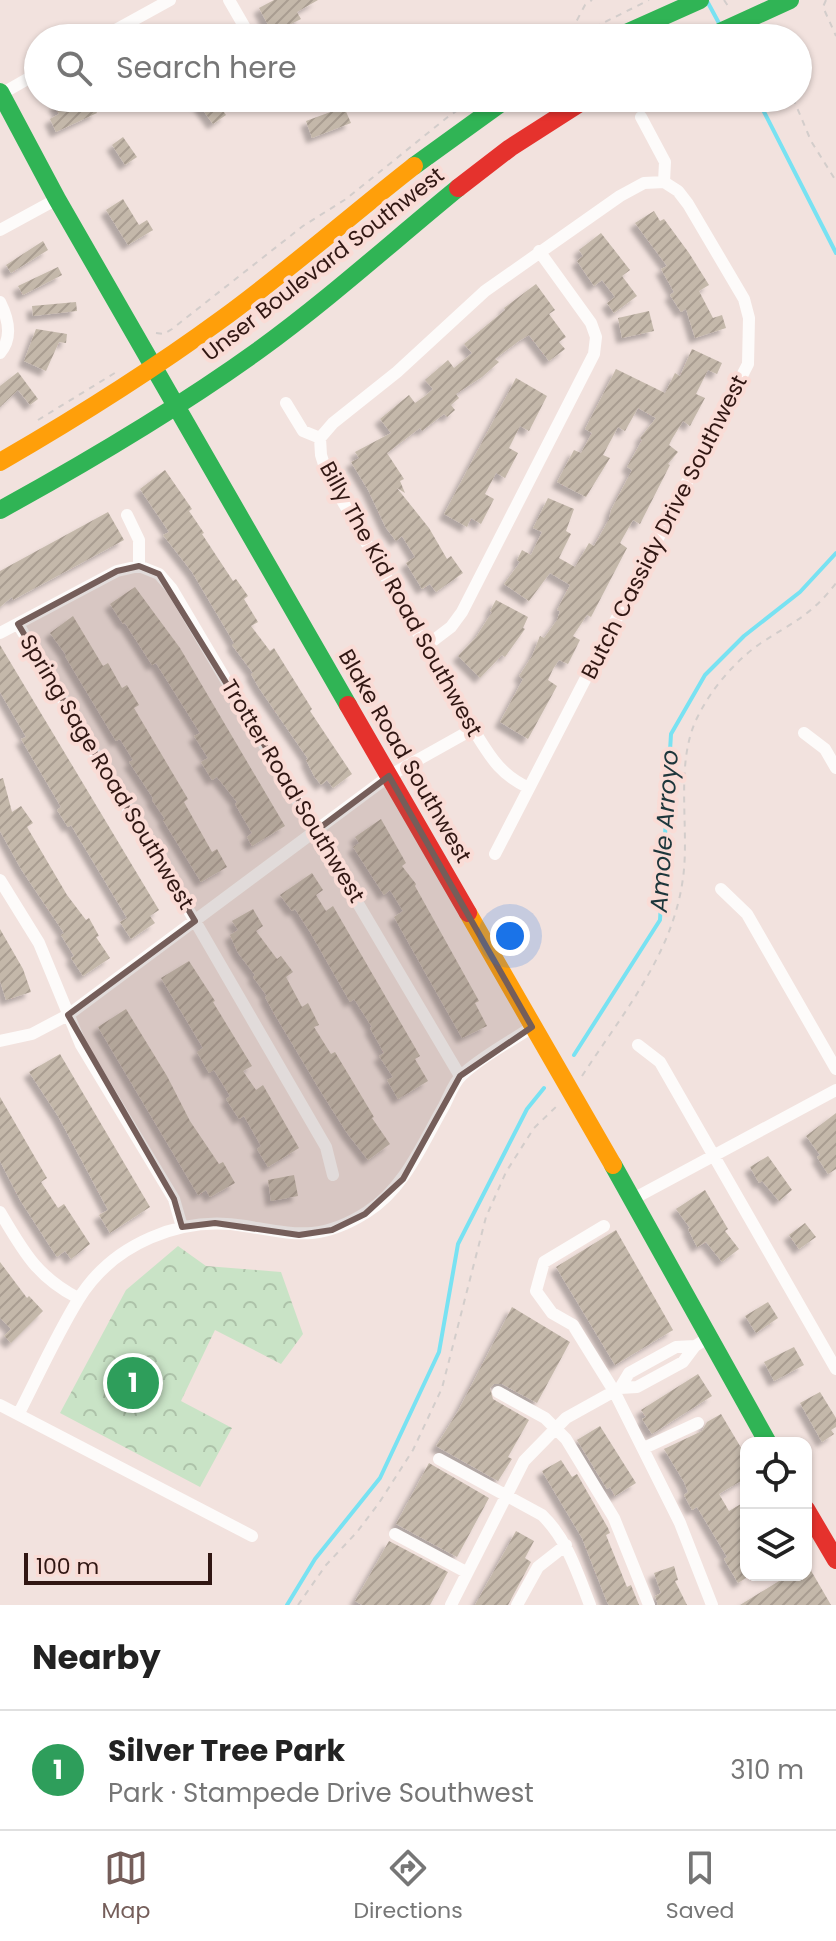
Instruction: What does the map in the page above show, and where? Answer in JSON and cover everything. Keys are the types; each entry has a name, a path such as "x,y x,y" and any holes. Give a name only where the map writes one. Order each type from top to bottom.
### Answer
{"main road":[{"path":"647,24 700,0"},
{"path":"737,24 790,0"},
{"name":"Blake Road Southwest","path":"0,93 57,199 633,1199 702,1342 764,1437"},
{"name":"Unser Boulevard Southwest","path":"0,462 155,366 292,265 444,141 487,112"},
{"name":"Unser Boulevard Southwest","path":"0,510 178,406 296,322 440,201 506,151 566,112"},
{"path":"812,1519 836,1560"}],"street":[{"path":"126,24 170,0"},
{"path":"229,0 243,24"},
{"path":"0,93 24,80"},
{"path":"320,438 333,423 397,372 485,291 539,251 644,183 664,182 665,162 641,117"},
{"name":"Butch Cassidy Drive Southwest","path":"495,854 748,364 750,328 744,299 688,204 678,191 664,182"},
{"path":"0,230 57,199"},
{"path":"426,646 451,627 462,612 594,354 596,337 591,323 539,251"},
{"path":"0,302 9,330 0,353"},
{"name":"Billy The Kid Road Southwest","path":"286,403 303,431 320,438 327,474 473,729 497,766 511,780 529,788"},
{"path":"0,633 117,571 139,566 139,540 127,515"},
{"name":"Trotter Road Southwest","path":"139,566 159,574 172,589 460,1076"},
{"name":"Spring Sage Road Southwest","path":"18,624 326,1147 333,1175"},
{"path":"0,1041 32,1034 68,1015 389,776 473,729"},
{"path":"804,733 825,749 836,768"},
{"path":"0,880 39,943 81,1045 174,1199 182,1227"},
{"path":"721,889 747,914 836,1069"},
{"path":"19,1413 78,1298 98,1274 125,1251 154,1235 182,1227 215,1223 299,1235 332,1230 365,1214 387,1198 403,1179 460,1076 532,1027"},
{"path":"638,1045 660,1062 836,1369"},
{"path":"633,1199 836,1090"},
{"path":"0,1212 28,1260 45,1277 78,1298"},
{"path":"604,1226 544,1262 536,1291 552,1313 573,1325 617,1389 680,1523 712,1605"},
{"path":"451,1605 524,1461 555,1427 617,1389 629,1373 676,1347 702,1342"},
{"path":"617,1389 637,1387 658,1376 683,1362 702,1342"},
{"path":"649,1362 658,1376"},
{"path":"498,1392 545,1418 566,1439 614,1518 649,1605"},
{"path":"0,1405 252,1536"},
{"path":"644,1448 698,1423"},
{"path":"439,1459 542,1515 556,1528 590,1605"},
{"path":"395,1534 466,1572"},
{"path":"517,1605 538,1567 566,1545"}],"path":[{"path":"576,24 585,5 592,0"},
{"path":"600,24 649,0"},
{"path":"826,0 823,7 836,36"},
{"path":"156,333 164,334 172,329 303,226 346,199 455,112"},
{"path":"799,112 811,141 836,181"},
{"path":"37,421 123,368"},
{"path":"582,1076 651,973 673,926 683,878 688,749 697,718 722,677 759,645 803,618 836,583"},
{"path":"298,1605 326,1565 379,1503 413,1450 442,1388 486,1217 506,1172 534,1128 559,1104"}],"highlighted area":[{"path":"139,566 159,574 317,830 389,776 532,1027 460,1076 403,1179 365,1214 332,1230 299,1235 215,1223 182,1227 174,1199 68,1015 195,921 18,624 117,571"}],"green space":[{"path":"178,1246 206,1266 281,1272 303,1334 281,1364 215,1330 181,1401 232,1428 200,1487 60,1413 126,1290"}],"building":[{"path":"274,0 318,0 297,12 301,19 291,24 268,24 259,8"},
{"path":"204,112 224,112 226,115 213,124"},
{"path":"330,112 346,112 351,123 312,138 306,121"},
{"path":"97,113 56,132 50,119 59,114"},
{"path":"123,137 137,157 125,165 112,145"},
{"path":"123,199 139,225 147,220 153,230 128,245 106,210"},
{"path":"654,211 660,221 664,219 709,285 699,291 713,318 722,315 726,328 695,338 686,309 681,312 670,295 674,292 661,269 667,266 635,223"},
{"path":"601,233 630,270 622,276 637,296 614,313 607,303 615,297 602,280 594,286 577,261 583,256 579,250"},
{"path":"43,241 48,250 11,273 6,265"},
{"path":"58,267 62,275 23,295 18,286"},
{"path":"536,284 555,310 549,314 566,337 559,342 565,349 549,361 529,335 495,359 499,362 482,377 456,394 459,398 451,405 455,410 447,417 444,414 422,431 420,428 387,453 404,479 400,481 405,493 397,488 429,528 447,559 451,556 463,573 436,592 430,584 422,589 406,563 415,557 402,536 396,541 386,528 351,462 359,458 355,452 391,433 380,419 409,395 415,403 425,396 433,389 425,380 448,360 454,368 472,353 464,344"},
{"path":"76,302 77,311 33,316 32,306"},
{"path":"649,311 654,331 622,338 618,318"},
{"path":"36,329 67,334 66,343 59,342 46,371 24,361"},
{"path":"692,349 722,363 717,374 708,370 696,394 705,398 690,426 683,421 672,439 669,445 678,452 668,464 640,524 633,520 620,543 627,548 591,617 587,615 573,636 580,640 568,664 559,660 553,669 548,680 557,686 528,739 500,722 523,679 519,676 540,636 544,638 557,620 560,611 557,610 570,585 550,573 529,601 504,584 520,562 517,560 522,550 531,555 542,532 533,528 548,498 574,509 566,531 571,534 559,558 575,567 589,543 594,546 609,519 632,470 627,467 642,440 640,438 656,418 638,408 625,431 618,427 603,455 610,458 586,497 557,482 574,450 581,453 592,433 585,429 616,369 665,393 675,373 680,376"},
{"path":"18,372 38,399 30,405 18,390 0,407 0,386"},
{"path":"516,378 547,396 529,431 520,426 509,448 518,453 505,478 496,473 485,494 494,499 481,524 471,518 467,527 444,514"},
{"path":"165,470 192,509 189,511 202,534 233,581 236,579 248,596 244,599 258,622 251,626 270,651 274,648 312,709 310,711 352,774 333,788 327,780 321,785 314,776 308,759 232,645 234,643 192,572 163,535 169,532 140,489"},
{"path":"108,512 124,540 13,600 12,597 0,607 0,571"},
{"path":"135,587 180,648 285,826 252,846 247,837 252,833 235,804 237,802 217,777 212,780 201,762 208,758 194,736 200,733 156,663 152,665 110,604"},
{"path":"496,600 528,617 525,629 505,657 502,655 480,678 458,656 476,637"},
{"path":"73,616 103,666 108,663 122,688 127,685 139,705 134,708 188,799 184,802 212,852 217,849 227,867 201,882 129,762 133,760 120,739 116,741 50,633"},
{"path":"0,645 159,910 150,916 155,923 131,939 120,922 127,918 71,825 68,827 57,810 61,807 21,739 26,737 0,692"},
{"path":"3,778 12,812 21,806 33,823 27,827 67,895 86,920 89,918 99,936 96,937 110,958 83,976 71,958 74,956 61,935 64,933 21,869 0,831 0,779"},
{"path":"381,819 406,863 402,866 416,884 479,1001 475,1003 487,1026 462,1038 394,917 403,911 390,890 384,895 353,847 359,843 355,837"},
{"path":"312,873 323,890 316,895 326,911 333,906 420,1056 415,1059 428,1081 398,1099 387,1080 393,1077 379,1056 384,1053 372,1027 354,999 350,1002 295,909 292,911 280,895"},
{"path":"253,909 263,926 256,931 277,959 281,956 293,972 286,977 302,1007 308,1003 319,1025 314,1027 331,1054 335,1052 390,1144 368,1160 321,1092 253,977 255,975 238,953 230,935 238,930 232,921"},
{"path":"0,929 23,969 31,992 6,1000 0,981"},
{"path":"189,961 252,1066 243,1071 256,1090 263,1085 299,1148 268,1167 257,1149 261,1146 244,1116 239,1119 226,1099 230,1096 214,1070 209,1073 197,1052 203,1048 161,978"},
{"path":"126,1009 190,1121 219,1164 223,1162 235,1183 210,1197 206,1190 198,1195 98,1027"},
{"path":"60,1054 150,1207 110,1233 99,1215 108,1210 58,1116 29,1072"},
{"path":"0,1097 47,1178 41,1182 58,1208 64,1204 90,1244 71,1259 65,1251 57,1257 20,1200 0,1161"},
{"path":"836,1113 836,1169 828,1174 817,1157 820,1155 806,1136"},
{"path":"768,1156 792,1190 779,1201 762,1181 759,1183 750,1167"},
{"path":"294,1175 298,1196 271,1201 268,1180"},
{"path":"705,1190 728,1229 725,1231 739,1249 722,1262 706,1242 697,1247 690,1228 676,1209"},
{"path":"805,1223 816,1237 799,1249 789,1235"},
{"path":"616,1230 673,1330 615,1365 556,1267"},
{"path":"0,1262 27,1298 29,1296 43,1311 11,1343 4,1336 11,1329 0,1318"},
{"path":"768,1302 778,1318 756,1333 745,1316"},
{"path":"512,1307 570,1342 537,1403 502,1384 494,1384 490,1388 493,1399 529,1420 508,1457 512,1459 498,1481 436,1446 458,1411"},
{"path":"794,1347 804,1365 774,1381 764,1362"},
{"path":"698,1374 712,1396 652,1434 642,1419 646,1417 641,1410"},
{"path":"820,1392 836,1418 836,1427 831,1430 834,1434 822,1442 800,1403"},
{"path":"721,1414 740,1446 740,1482 719,1494 729,1511 740,1505 741,1581 738,1583 724,1559 727,1557 697,1507 692,1510 684,1495 688,1492 684,1482 664,1449 702,1431 707,1422"},
{"path":"600,1426 636,1483 615,1496 610,1487 607,1489 577,1440"},
{"path":"561,1460 572,1477 577,1474 608,1528 610,1533 606,1535 627,1587 631,1585 639,1605 609,1605 607,1602 582,1538 542,1471"},
{"path":"429,1463 489,1498 457,1557 396,1524"},
{"path":"516,1531 534,1541 525,1558 531,1562 508,1605 475,1605"},
{"path":"389,1541 448,1572 430,1605 362,1605 355,1601"},
{"path":"674,1566 678,1580 675,1581 687,1605 658,1605 655,1596 661,1593 654,1573"},
{"path":"812,1572 831,1605 740,1605 779,1581 812,1581"}],"waterway":[{"name":"Amole Arroyo","path":"707,1 719,24"},
{"name":"Amole Arroyo","path":"764,112 836,253"},
{"name":"Amole Arroyo","path":"574,1055 660,920 671,734 705,675 744,636 800,592 836,553"},
{"name":"Amole Arroyo","path":"287,1605 315,1559 380,1478 439,1352 458,1244 527,1109 544,1088"}],"traffic: fast":[{"path":"646,24 700,0"},
{"path":"738,24 790,0"},
{"path":"0,92 57,199 348,705"},
{"path":"414,166 489,112"},
{"path":"0,510 132,434 259,350 458,188"},
{"path":"613,1165 765,1437"}],"traffic: slow":[{"path":"0,462 113,394 195,338 271,282 414,166"},
{"path":"468,913 613,1165"}],"traffic: jam":[{"path":"458,188 510,148 566,112"},
{"path":"348,705 468,913"},
{"path":"812,1519 836,1560"}],"place":[{"name":"Silver Tree Park","path":"133,1383"}]}
